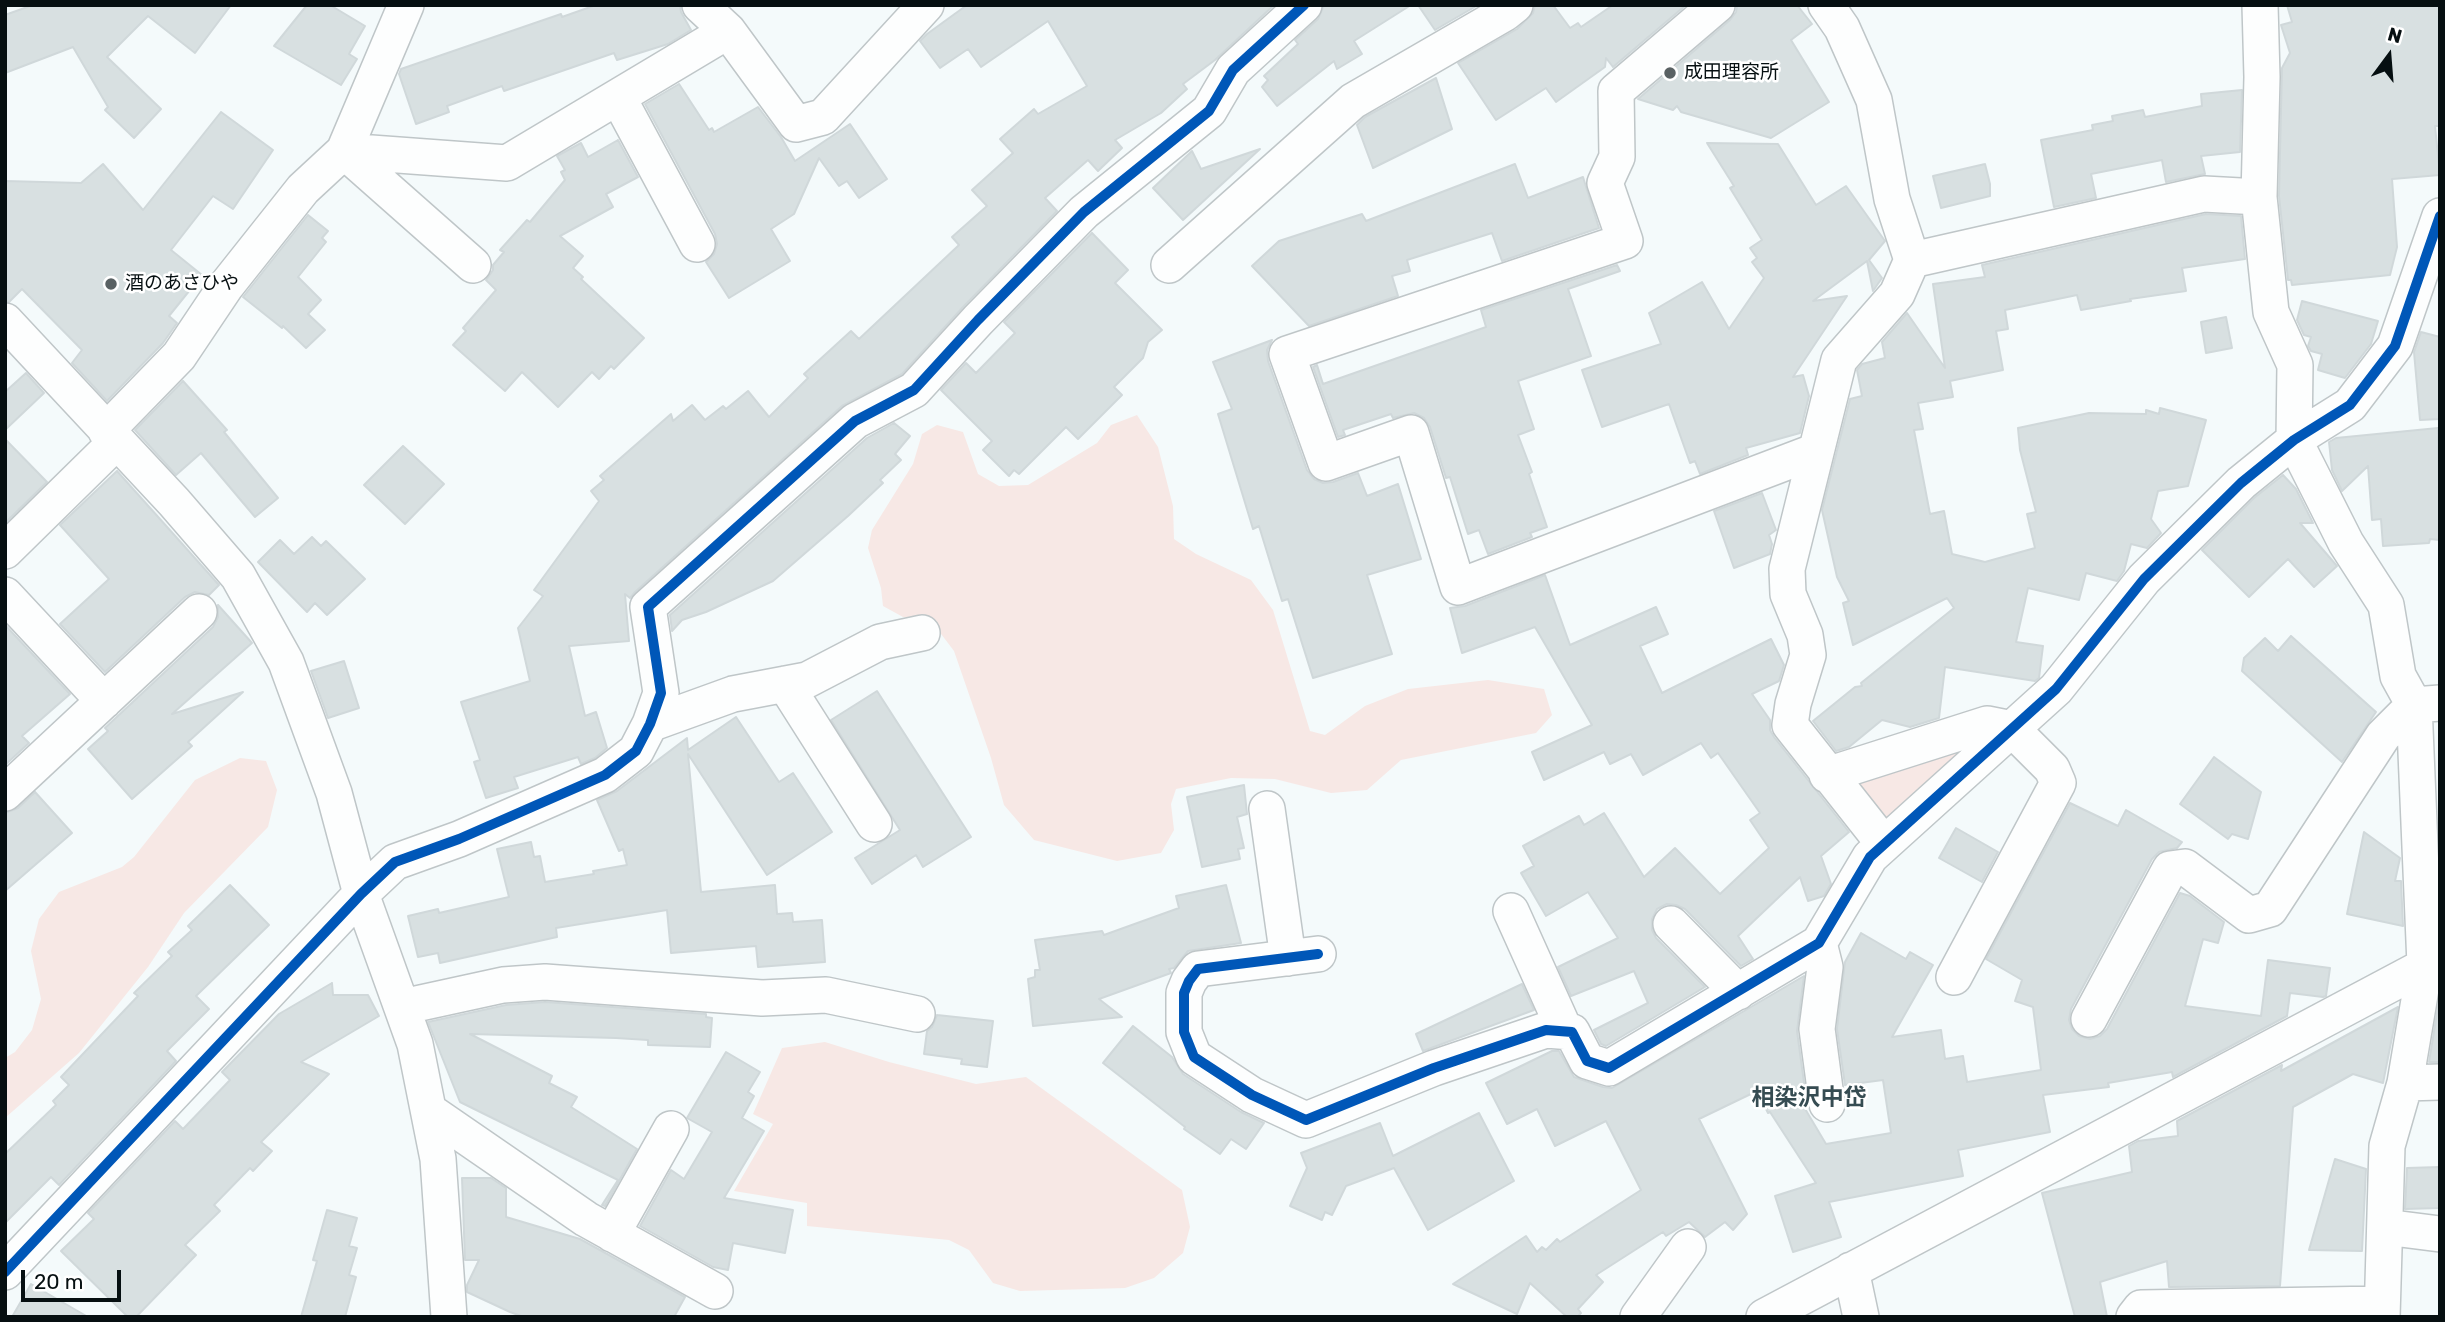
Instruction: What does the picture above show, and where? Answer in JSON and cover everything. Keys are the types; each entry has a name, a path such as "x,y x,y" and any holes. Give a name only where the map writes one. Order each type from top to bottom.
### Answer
{"street":[{"path":"5,551 111,436 179,356 226,286 303,189 344,152 407,5"},
{"path":"700,5 728,31 796,124 823,117 926,5"},
{"path":"5,1272 361,894 395,862 460,839 605,775 636,751 650,724 661,692 648,607 855,421 914,390 1084,212 1209,111 1233,69 1304,5"},
{"path":"1169,264 1353,101 1515,5"},
{"path":"1717,5 1616,91 1617,156 1605,183 1625,241 1287,354 1326,463 1410,433 1458,587 1816,451"},
{"path":"1826,5 1842,28 1874,100 1892,199 1912,260 1897,294 1839,360 1787,569 1788,594 1805,635 1808,655 1793,704 1790,725 1884,844"},
{"path":"2134,1317 2141,1308 2382,1310 2387,1146 2432,961 2427,704 2398,676 2386,605 2346,544 2294,440 2295,365 2271,312 2259,197 2262,77 2260,5"},
{"path":"344,152 507,163 728,31"},
{"path":"618,97 696,244"},
{"path":"344,152 473,265"},
{"path":"1912,260 2204,194 2259,197"},
{"path":"1267,809 1303,956 1198,969 1184,993 1184,1031 1194,1057 1252,1095 1306,1120 1434,1068 1546,1030 1572,1032 1587,1060 1609,1068 1819,943 1870,857 2056,689 2144,579 2241,483 2294,440 2350,405 2395,346 2440,216"},
{"path":"5,321 174,502 238,576 286,662 334,793 361,894 415,1044 438,1159 449,1317"},
{"path":"5,595 104,701"},
{"path":"5,793 200,612"},
{"path":"650,724 733,694 807,680 880,642 922,633"},
{"path":"785,684 874,824"},
{"path":"2089,1019 2170,869 2185,867 2249,915 2270,909 2383,736 2427,704"},
{"path":"1827,775 1987,724 2012,729 2052,769 2058,783 1954,977"},
{"path":"1511,911 1565,1031"},
{"path":"1671,924 1738,992"},
{"path":"1819,943 1825,967 1817,1029 1827,1104"},
{"path":"1764,1317 2432,961"},
{"path":"402,1007 503,985 545,982 762,998 826,995 917,1013"},
{"path":"2404,1083 2440,1082"},
{"path":"429,1111 586,1219 715,1291"},
{"path":"612,1234 671,1129"},
{"path":"2385,1227 2440,1234"},
{"path":"1638,1317 1688,1247"},
{"path":"1851,1270 1861,1317"}],"shaded area":[{"path":"1137,415 1158,447 1173,506 1174,539 1196,554 1251,580 1273,610 1310,731 1325,735 1365,706 1408,689 1488,680 1544,689 1552,715 1536,733 1401,760 1367,790 1331,793 1275,779 1231,778 1176,789 1171,804 1174,830 1161,853 1117,861 1034,840 1004,805 991,758 954,651 932,622 903,617 883,606 881,588 868,548 872,530 913,464 922,434 937,425 963,432 978,474 999,486 1028,485 1097,443 1111,425"},
{"path":"1959,741 1968,760 1895,825 1879,821 1845,780"},
{"path":"240,758 266,761 277,790 268,827 184,913 148,967 79,1053 5,1118 5,1058 15,1052 32,1030 41,999 31,951 39,919 59,892 122,867 134,857 195,780"},
{"path":"825,1042 889,1062 976,1084 1026,1077 1182,1190 1190,1227 1183,1253 1154,1278 1125,1288 1020,1291 993,1283 969,1250 949,1240 807,1226 807,1203 734,1191 773,1124 753,1114 782,1048"}],"building":[{"path":"33,5 231,5 195,53 148,16 107,57 161,109 134,138 105,110 108,107 73,47 5,73 5,15"},
{"path":"307,5 330,5 365,26 349,54 357,59 341,85 274,46"},
{"path":"596,5 680,5 691,30 668,44 617,60 614,53 504,91 502,86 447,106 449,112 416,124 399,74 401,69 561,14 562,17"},
{"path":"967,5 1274,5 1215,60 1183,84 1187,89 1161,113 1115,140 1122,148 1098,171 1088,160 1045,198 1057,211 902,374 842,406 630,598 625,594 629,641 569,646 585,716 596,712 607,748 595,758 581,764 578,757 514,777 518,788 486,798 474,762 480,760 461,702 530,681 518,628 543,596 534,590 599,501 591,491 604,480 600,476 671,414 673,421 692,405 705,420 723,406 726,409 748,391 769,417 808,378 804,374 851,331 859,339 959,245 952,237 987,206 972,190 1013,153 1000,139 1034,109 1038,114 1087,86 1048,21 981,67 968,49 940,68 920,41"},
{"path":"1324,5 1411,5 1354,41 1362,54 1337,69 1334,61 1277,106 1262,87 1268,80 1264,76 1298,44 1295,40 1318,19"},
{"path":"1418,5 1478,5 1435,30"},
{"path":"1535,5 1553,5 1570,28 1578,23 1581,27 1613,5 1686,5 1613,67 1606,58 1605,67 1556,102 1546,88 1496,120 1458,63 1517,29 1533,13"},
{"path":"1737,5 1797,5 1812,24 1791,40 1829,102 1771,138 1681,112 1677,106 1673,110 1638,99 1730,20"},
{"path":"2287,5 2440,5 2440,126 2435,126 2440,175 2392,179 2397,247 2390,275 2292,285 2291,280 2288,280 2279,196 2282,68 2290,53 2281,25 2292,22"},
{"path":"1436,78 1452,129 1373,168 1357,125 1365,117"},
{"path":"679,84 709,130 712,128 714,132 758,107 795,161 850,124 887,179 859,198 847,181 839,186 819,158 794,214 771,229 790,261 729,298 706,262 714,254 717,244 715,234 645,104"},
{"path":"2242,90 2240,152 2201,156 2205,174 2166,182 2162,160 2091,174 2096,198 2054,207 2041,140 2093,130 2092,125 2113,121 2112,116 2143,110 2145,117 2202,106 2201,94"},
{"path":"221,112 273,150 233,209 213,196 171,250 202,275 169,316 177,323 163,343 107,401 72,363 82,350 22,289 9,302 5,301 5,181 81,183 103,164 143,210"},
{"path":"618,140 638,177 606,194 613,207 560,236 583,256 573,268 583,277 581,279 644,338 614,369 611,366 599,379 592,372 558,407 522,372 505,391 453,345 466,331 463,328 496,290 486,280 493,270 493,265 504,252 500,250 527,220 530,222 565,180 561,172 565,170 557,156 581,143 588,157"},
{"path":"1707,143 1778,144 1816,205 1846,186 1885,241 1869,260 1882,278 1873,291 1867,261 1813,301 1847,296 1793,377 1803,375 1809,396 1800,433 1746,448 1748,455 1700,474 1695,461 1690,463 1669,404 1602,427 1582,370 1661,344 1649,313 1702,282 1729,329 1764,278 1752,262 1757,258 1750,248 1762,240 1730,188 1734,186"},
{"path":"1260,149 1183,220 1153,188 1192,151 1201,169"},
{"path":"1515,164 1528,198 1583,177 1599,228 1502,261 1492,233 1407,260 1410,271 1392,276 1398,296 1309,326 1252,266 1279,241 1362,214 1366,221"},
{"path":"1985,164 1990,196 1941,208 1933,176"},
{"path":"2206,214 2241,216 2245,259 2182,268 2186,291 2081,310 2077,295 2005,310 2008,329 1996,331 2003,370 1950,381 1953,397 1918,403 1923,429 1914,430 1930,514 1944,511 1952,554 1985,562 2035,548 2027,514 2036,512 2020,450 2018,428 2089,413 2146,414 2146,410 2159,414 2160,408 2206,420 2188,486 2158,491 2151,519 2161,533 2147,548 2131,544 2124,571 2117,581 2086,573 2079,600 2028,588 2016,642 2043,646 2039,678 2035,681 1945,667 1939,718 1910,727 1882,720 1849,747 1836,751 1813,721 1855,687 1862,686 1861,683 1954,608 1947,598 1853,645 1843,603 1849,601 1837,577 1822,510 1850,399 1862,396 1857,370 1862,364 1885,358 1882,342 1907,313 1945,368 1933,284 1985,277 1982,265"},
{"path":"308,215 328,231 322,238 326,242 298,277 321,300 308,314 325,330 306,348 283,326 282,328 243,297"},
{"path":"1092,233 1128,270 1115,283 1162,330 1148,342 1143,358 1114,387 1122,395 1078,439 1066,427 1019,474 1014,470 1009,476 983,450 992,441 941,390 966,363 976,373 1015,333 1004,322"},
{"path":"1617,265 1620,271 1568,289 1591,356 1518,381 1534,429 1518,435 1532,472 1529,474 1547,527 1530,533 1532,537 1488,554 1479,530 1468,534 1450,477 1446,478 1430,427 1424,418 1414,413 1393,418 1391,414 1343,430 1345,435 1338,437 1313,367 1317,365 1323,384 1486,327 1481,310"},
{"path":"2302,301 2378,321 2371,344 2345,378 2318,370 2322,354 2311,351 2308,346 2311,337 2304,335 2297,320"},
{"path":"2226,317 2232,348 2206,353 2201,322"},
{"path":"2421,332 2440,337 2440,419 2420,420 2414,352"},
{"path":"1272,340 1267,350 1268,361 1307,470 1314,479 1323,483 1358,473 1367,496 1398,484 1421,559 1367,575 1392,654 1313,678 1288,599 1282,601 1259,526 1253,529 1218,414 1232,409 1213,362"},
{"path":"26,373 44,393 5,430 5,392"},
{"path":"183,381 227,430 224,432 278,498 255,517 201,453 176,475 135,430"},
{"path":"894,423 910,436 895,454 901,460 880,480 883,483 848,516 773,581 706,612 682,620 672,631 670,615 867,438"},
{"path":"2438,428 2440,540 2383,546 2381,519 2372,520 2368,466 2342,491 2332,470 2329,442 2336,438"},
{"path":"5,439 47,482 5,523"},
{"path":"403,446 444,484 405,524 364,485"},
{"path":"117,471 219,585 209,595 195,592 185,597 105,672 60,624 109,579 60,525"},
{"path":"2283,475 2296,489 2313,523 2300,523 2337,566 2314,587 2288,559 2249,597 2202,550 2254,498"},
{"path":"1762,493 1776,530 1769,535 1772,544 1770,554 1734,568 1714,511"},
{"path":"312,537 321,546 326,541 365,579 327,615 315,603 307,612 258,562 280,540 294,554"},
{"path":"1545,575 1570,645 1656,607 1668,634 1640,646 1662,693 1771,639 1784,665 1779,681 1752,694 1770,720 1770,730 1774,737 1849,832 1821,856 1831,884 1824,896 1808,901 1800,877 1738,936 1753,959 1741,966 1685,909 1667,904 1657,909 1652,919 1652,930 1656,938 1705,987 1606,1046 1601,1044 1594,1030 1648,1003 1634,971 1571,996 1558,967 1618,938 1588,892 1546,916 1521,873 1534,866 1523,846 1579,816 1584,825 1604,813 1644,877 1675,848 1720,894 1769,848 1750,820 1760,813 1718,753 1711,758 1701,743 1643,775 1631,754 1610,764 1604,752 1544,780 1532,752 1592,725 1535,627 1462,653 1450,608 1465,606"},
{"path":"218,605 252,643 172,714 243,692 188,742 192,746 132,799 88,749 108,731 105,728 213,627 218,617"},
{"path":"5,625 70,694 22,736 29,743 5,765"},
{"path":"2291,636 2376,712 2342,762 2242,671 2244,658 2265,638 2278,651"},
{"path":"344,661 359,708 328,718 311,671"},
{"path":"877,691 971,837 923,867 916,855 872,884 855,858 900,830 831,720"},
{"path":"736,717 779,782 793,773 832,832 767,875 688,754 701,892 775,885 777,914 792,913 793,922 822,920 825,962 758,967 756,946 671,953 667,910 556,928 557,937 440,963 438,953 418,957 408,916 438,909 439,913 509,897 497,849 531,842 534,857 540,856 545,882 594,874 593,871 627,865 623,849 619,851 597,800 617,791 687,738 688,750"},
{"path":"2214,757 2261,792 2248,839 2232,834 2228,839 2180,804"},
{"path":"1244,785 1247,814 1237,817 1244,848 1238,849 1240,859 1202,867 1187,797"},
{"path":"35,792 72,833 5,891 5,813 18,808"},
{"path":"2070,803 2118,826 2126,810 2182,842 2177,848 2159,852 2152,859 2071,1009 2069,1020 2072,1029 2079,1036 2090,1039 2100,1036 2107,1029 2180,893 2190,896 2224,922 2218,943 2203,939 2185,1006 2261,1016 2268,960 2330,968 2326,996 2290,993 2287,1016 2173,1077 2172,1072 2108,1083 2109,1087 2043,1095 2050,1132 1958,1150 1963,1176 1829,1202 1841,1237 1793,1252 1775,1196 1816,1183 1770,1112 1768,1113 1757,1091 1699,1119 1747,1214 1733,1230 1725,1222 1705,1237 1689,1222 1666,1236 1663,1232 1596,1275 1603,1282 1578,1309 1581,1313 1577,1317 1567,1317 1530,1283 1517,1314 1453,1284 1526,1236 1537,1252 1542,1247 1546,1250 1557,1239 1560,1242 1641,1190 1606,1121 1555,1146 1537,1109 1507,1124 1486,1083 1552,1051 1559,1051 1574,1077 1612,1088 1804,976 1797,1031 1805,1090 1795,1092 1826,1144 1891,1133 1883,1080 1845,1085 1837,1029 1845,962 1861,933 1906,959 1910,952 1933,965 1892,1037 1941,1030 1945,1059 1963,1056 1967,1082 2041,1070 2033,1007 2015,1001 2022,980 1986,959"},
{"path":"1956,828 1998,852 1982,882 1939,858"},
{"path":"2364,832 2400,858 2395,881 2401,881 2403,926 2347,914"},
{"path":"230,885 269,925 196,996 209,1009 167,1051 176,1061 59,1185 51,1177 5,1223 5,1154 56,1105 53,1101 69,1085 61,1077 138,996 134,993 172,956 168,952 192,930 188,926"},
{"path":"1226,885 1241,943 1188,951 1174,968 1169,969 1171,973 1099,999 1122,1017 1033,1026 1028,979 1035,977 1035,970 1040,970 1035,940 1102,931 1104,935 1179,908 1176,896"},
{"path":"332,983 333,995 368,995 379,1016 301,1062 329,1074 261,1142 272,1151 253,1171 250,1168 214,1205 220,1211 185,1245 196,1255 136,1317 128,1317 61,1251 94,1219 88,1213 175,1121 183,1129 230,1080 222,1072 279,1014"},
{"path":"1522,984 1534,1010 1423,1051 1416,1034"},
{"path":"2439,1001 2440,1062 2429,1062"},
{"path":"545,1002 706,1014 706,1017 712,1018 710,1047 648,1045 648,1040 616,1038 470,1034 552,1076 549,1083 577,1097 571,1107 637,1149 605,1206 602,1205 618,1180 460,1102 428,1022 506,1005"},
{"path":"2398,1007 2383,1083 2353,1074 2293,1107 2280,1286 2169,1287 2167,1261 2100,1282 2107,1317 2075,1317 2042,1193 2132,1172 2129,1146 2138,1141 2178,1136 2177,1121 2282,1065 2281,1071"},
{"path":"937,1015 993,1021 987,1067 961,1064 962,1059 924,1054 927,1031 932,1027"},
{"path":"1133,1026 1172,1057 1183,1074 1241,1112 1264,1123 1246,1149 1231,1139 1220,1154 1184,1129 1185,1127 1103,1063"},
{"path":"726,1052 760,1072 748,1092 754,1096 742,1118 764,1131 724,1198 793,1210 785,1253 733,1243 728,1270 713,1267 640,1226 671,1170 684,1179 712,1132 687,1118"},
{"path":"1479,1113 1514,1181 1428,1230 1394,1168 1346,1186 1332,1215 1325,1212 1322,1220 1290,1206 1307,1168 1301,1153 1380,1123 1393,1156"},
{"path":"2335,1159 2366,1169 2362,1251 2309,1250"},
{"path":"2440,1167 2440,1208 2405,1209 2407,1168"},
{"path":"462,1178 491,1178 506,1188 506,1217 580,1239 685,1297 674,1317 524,1317 467,1292 467,1285 479,1260 465,1260"},
{"path":"327,1210 357,1218 349,1246 357,1248 349,1275 356,1277 345,1317 301,1317 317,1261 313,1260"},
{"path":"31,1284 88,1317 12,1317"}],"cycle path":[{"path":"5,1272 361,894 395,862 459,839 605,775 636,751 650,724 661,693 648,607 855,421 914,390 1084,212 1209,111 1233,70 1304,5"},
{"path":"1318,954 1198,969 1184,993 1184,1032 1194,1057 1252,1095 1306,1120 1434,1068 1546,1030 1572,1032 1587,1061 1609,1068 1819,943 1870,857 2056,689 2144,579 2241,483 2294,440 2350,405 2395,346 2440,216"}],"place":[{"name":"成田理容所","path":"1670,73"},
{"name":"酒のあさひや","path":"111,284"}],"district":[{"name":"相染沢中岱","path":"1809,1098"}]}
